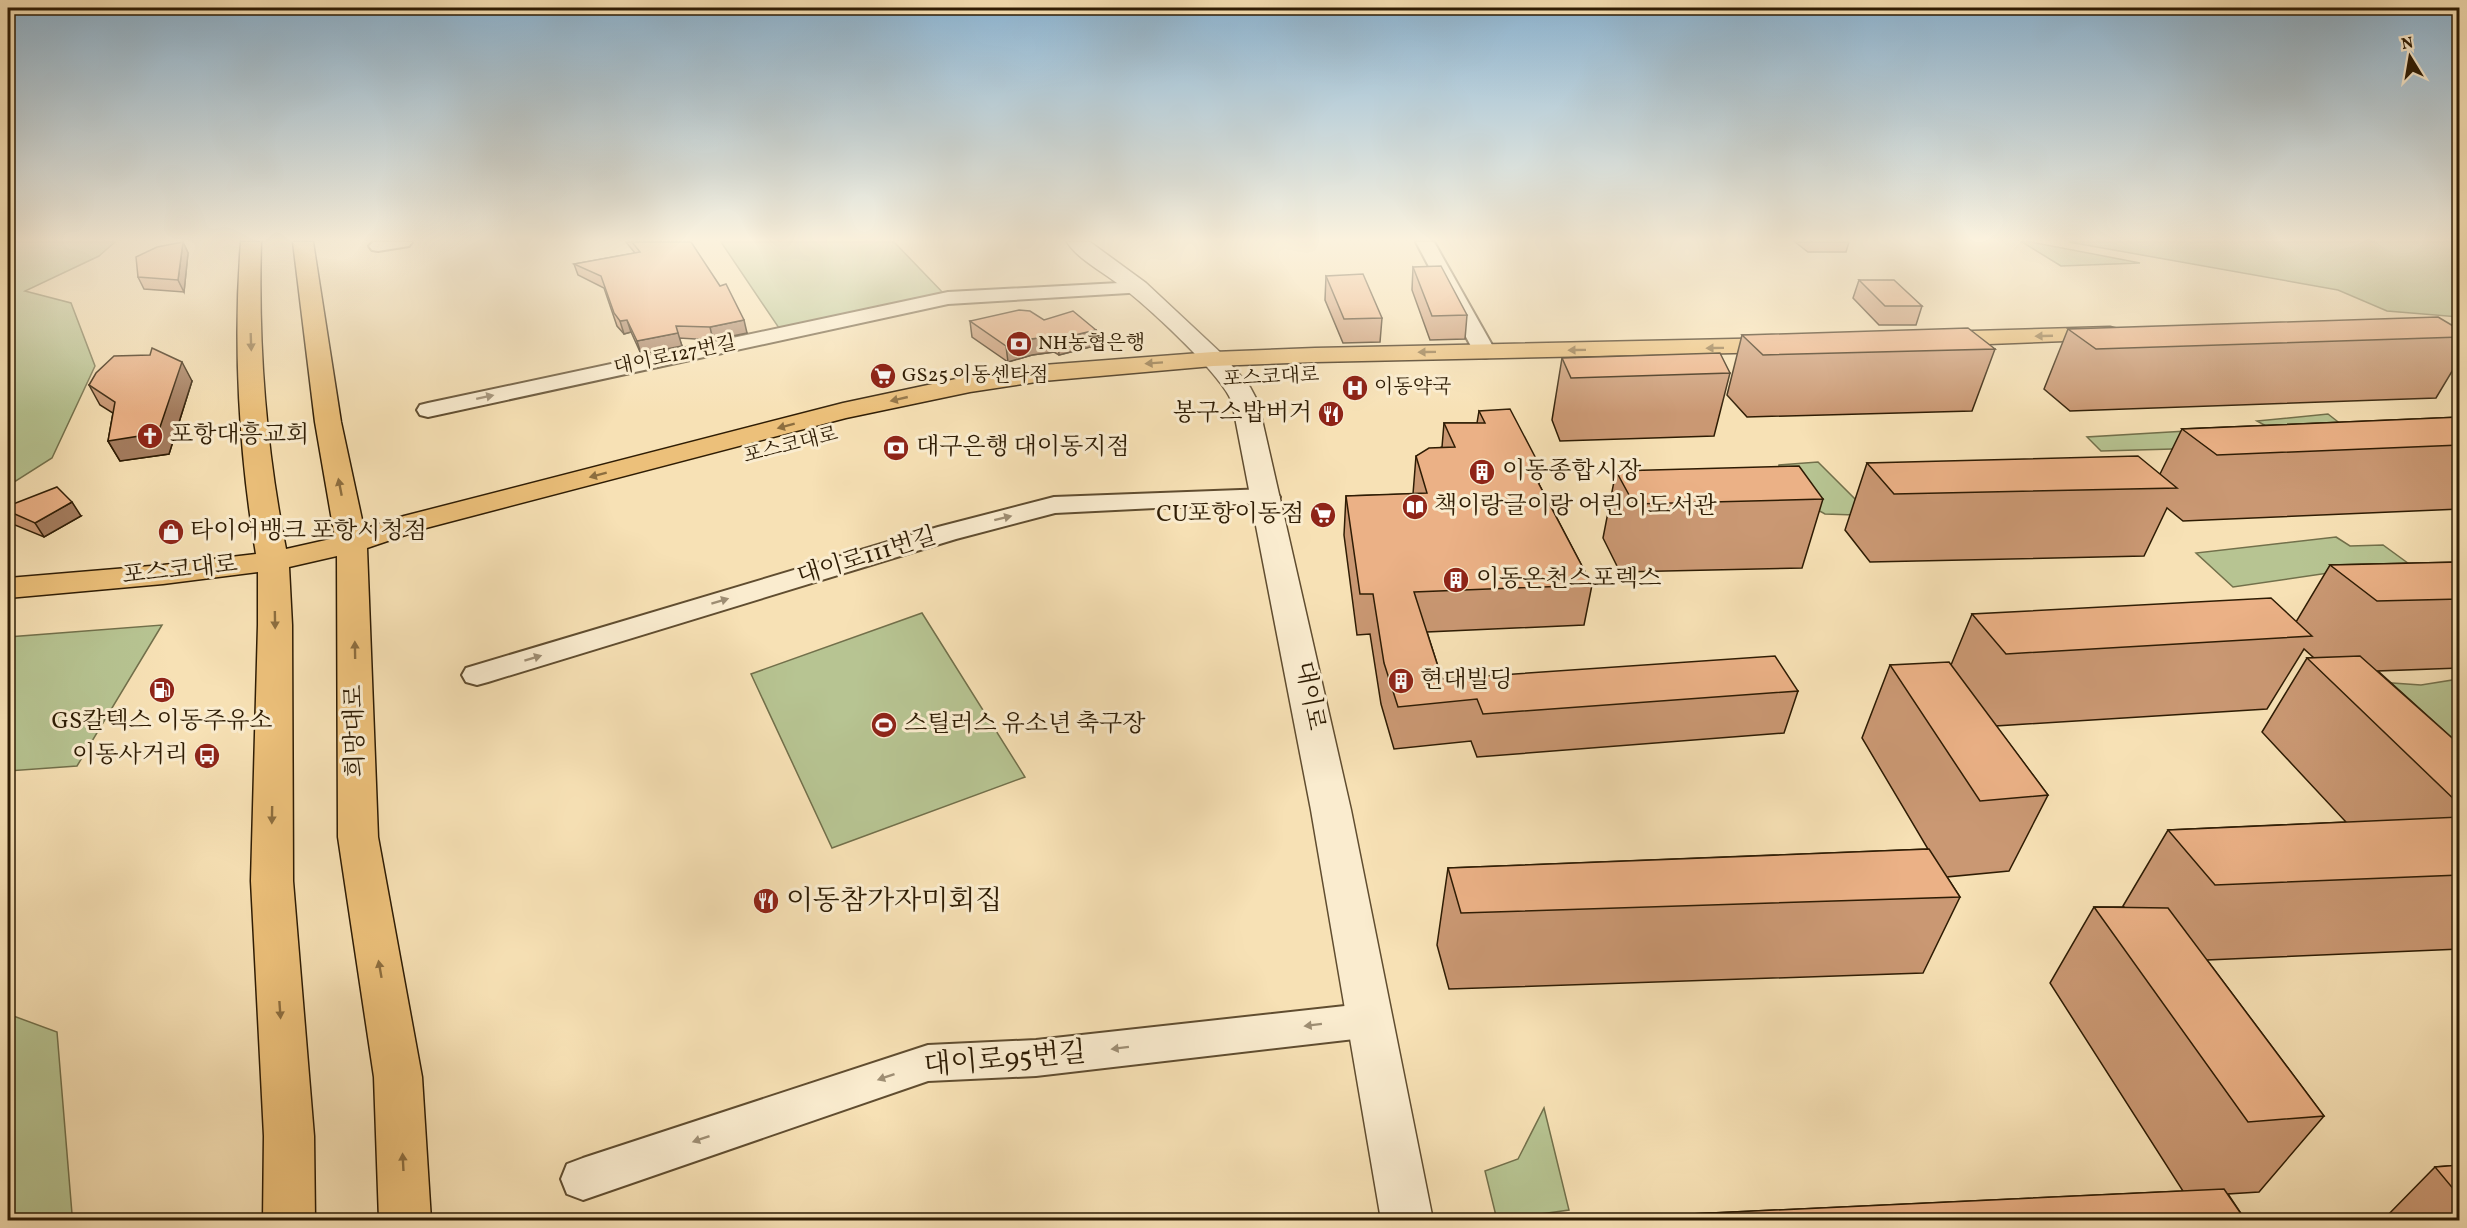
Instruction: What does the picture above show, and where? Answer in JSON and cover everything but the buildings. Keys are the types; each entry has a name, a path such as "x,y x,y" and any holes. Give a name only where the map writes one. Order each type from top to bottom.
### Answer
{"main road":[{"path":"250,299 254,424 265,518 273,562 275,625 272,881 289,1136 289,1221"},
{"name":"희망대로","path":"311,299 328,422 352,544 358,837 398,1077 405,1221"},
{"path":"1923,349 2131,342"},
{"name":"포스코대로","path":"8,588 273,562 352,544 392,543 433,537 848,432 971,404 1079,388 1222,369 1485,352 1630,358"},
{"name":"포스코대로","path":"1222,369 1801,354"}],"street":[{"name":"대이로127번길","path":"428,410 942,299"},
{"name":"대이로","path":"1150,299 1222,369 1241,392 1245,402 1295,627 1372,1020 1407,1221"},
{"path":"1456,299 1485,352"},
{"name":"대이로111번길","path":"477,675 946,533 1054,506 1267,497"},
{"name":"대이로95번길","path":"583,1179 928,1063 1036,1058 1372,1020"}],"green space":[{"path":"8,299 57,299 71,303 95,366 52,458 8,486"},
{"path":"760,299 942,299 783,334"},
{"path":"2360,299 2459,299 2459,317 2387,311"},
{"path":"2328,414 2365,443 2266,426 2257,421"},
{"path":"2220,429 2244,447 2101,451 2087,437"},
{"path":"1818,462 1860,504 1855,515 1825,514 1805,503 1778,473 1779,465"},
{"path":"2336,537 2350,546 2383,545 2416,569 2376,566 2233,587 2196,553"},
{"name":"스틸러스 유소년 축구장","path":"922,613 1025,777 832,848 751,674"},
{"path":"162,625 77,766 8,771 8,637"},
{"path":"2459,679 2459,744 2443,745 2377,682 2421,685"},
{"path":"8,1014 57,1032 72,1214 70,1220 8,1220"},
{"path":"1544,1108 1569,1210 1497,1220 1485,1171 1518,1159"}],"place":[{"name":"NH농협은행","path":"1019,344"},
{"name":"GS25 이동센타점","path":"883,376"},
{"name":"이동약국","path":"1355,388"},
{"name":"봉구스밥버거","path":"1331,414"},
{"name":"포항대흥교회","path":"150,436"},
{"name":"대구은행 대이동지점","path":"896,448"},
{"name":"이동종합시장","path":"1482,472"},
{"name":"책이랑글이랑 어린이도서관","path":"1415,507"},
{"name":"CU포항이동점","path":"1323,515"},
{"name":"타이어뱅크 포항시청점","path":"171,532"},
{"name":"이동온천스포렉스","path":"1456,580"},
{"name":"현대빌딩","path":"1401,681"},
{"name":"GS칼텍스 이동주유소","path":"162,690"},
{"name":"스틸러스 유소년 축구장","path":"884,725"},
{"name":"이동사거리","path":"207,756"},
{"name":"이동참가자미회집","path":"766,901"}]}
